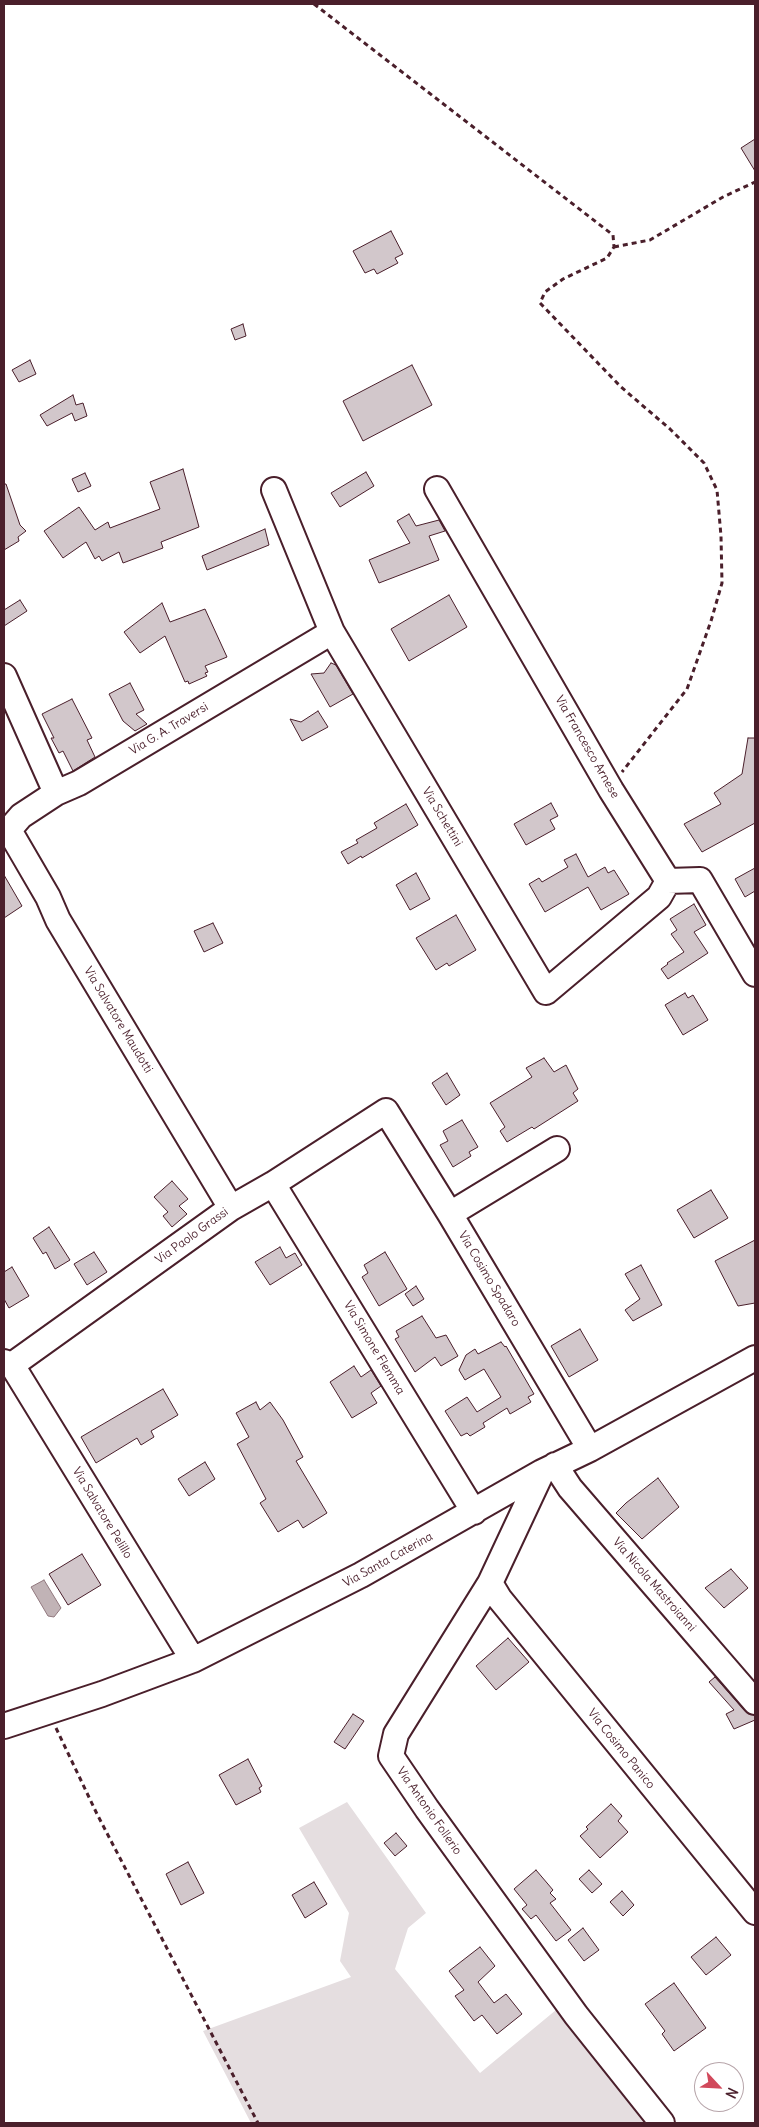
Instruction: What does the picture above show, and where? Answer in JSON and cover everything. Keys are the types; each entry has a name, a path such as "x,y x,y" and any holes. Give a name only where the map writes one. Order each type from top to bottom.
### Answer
{"street":[{"name":"Via Francesco Arnese","path":"437,489 611,790 668,881"},
{"name":"Via Schettini","path":"274,490 332,632 546,992 659,896 668,881"},
{"name":"Via G. A. Traversi","path":"9,830 22,816 56,793 79,783 332,632"},
{"path":"4,676 56,793"},
{"name":"Via Salvatore Maudotti","path":"9,830 48,897 58,920 231,1208"},
{"path":"668,881 700,880 755,974"},
{"name":"Via Paolo Grassi","path":"8,1364 231,1208 273,1184 386,1111"},
{"name":"Via Cosimo Spadaro","path":"386,1111 450,1214 590,1449"},
{"path":"450,1214 557,1149"},
{"name":"Via Simone Flemma","path":"273,1184 474,1512"},
{"name":"Via Santa Caterina","path":"4,1726 192,1660 361,1575 548,1469 590,1449 755,1358"},
{"name":"Via Salvatore Pelillo","path":"8,1364 192,1660"},
{"name":"Via Antonio Follerio","path":"548,1469 490,1583 396,1734 392,1756 427,1809 576,2014 662,2123"},
{"name":"Via Nicola Mastroianni","path":"548,1469 570,1488 755,1702"},
{"name":"Via Cosimo Panico","path":"490,1583 515,1619 755,1912"}],"path":[{"path":"314,4 613,235 614,247 607,258 563,279 545,292 540,303 621,387 670,429 704,463 717,490 721,536 722,583 687,690 634,755 611,790"},
{"path":"614,247 650,240 755,182"},
{"path":"48,1711 97,1814 258,2123"}],"shaded area":[{"path":"44,1580 61,1608 54,1617 48,1616 31,1587"},
{"path":"347,1802 426,1913 408,1928 395,1969 480,2073 562,2005 657,2123 251,2123 203,2031 351,1977 340,1961 349,1913 299,1828"}],"building":[{"path":"755,139 755,171 741,148"},
{"path":"391,231 403,254 395,258 398,263 377,274 374,269 365,273 353,251"},
{"path":"243,324 246,336 235,340 231,329"},
{"path":"30,360 36,374 19,382 12,370"},
{"path":"412,365 432,405 363,441 343,401"},
{"path":"73,395 76,405 83,403 87,416 75,421 72,413 47,426 40,415"},
{"path":"183,469 199,527 161,542 163,548 123,563 119,552 102,561 99,556 95,559 86,542 63,558 44,531 79,507 95,530 108,522 110,528 160,509 150,482"},
{"path":"366,472 374,486 340,507 331,493"},
{"path":"85,473 91,486 78,492 72,479"},
{"path":"4,484 6,484 20,525 26,531 18,537 19,541 4,550"},
{"path":"409,514 416,526 439,520 445,531 429,536 439,560 379,583 369,560 410,543 397,521"},
{"path":"265,529 269,545 207,570 202,556"},
{"path":"449,595 467,627 409,661 391,629"},
{"path":"20,600 27,611 4,626 4,610"},
{"path":"162,603 170,622 205,609 227,657 205,666 208,672 205,673 207,676 189,684 188,681 185,682 165,636 140,653 124,632"},
{"path":"331,663 336,665 353,694 330,707 311,674 324,673"},
{"path":"130,683 144,710 136,714 147,724 135,731 123,721 109,694"},
{"path":"72,699 92,738 87,740 95,757 73,771 63,751 59,753 42,714"},
{"path":"318,711 328,727 302,741 290,719 301,722"},
{"path":"748,738 755,738 755,823 702,852 684,824 721,804 714,793 742,774"},
{"path":"551,803 558,816 550,820 555,829 526,845 514,824"},
{"path":"406,804 418,825 362,858 361,856 348,864 341,852 358,843 356,840 377,828 374,823"},
{"path":"576,854 588,877 605,867 608,873 614,870 629,894 601,910 588,887 545,912 529,884 539,878 542,882 568,867 564,860"},
{"path":"755,868 755,891 745,897 735,879"},
{"path":"416,873 430,899 410,910 396,885"},
{"path":"4,875 22,906 4,918"},
{"path":"694,904 706,925 694,932 708,953 668,979 661,969 684,952 671,934 677,930 670,919"},
{"path":"456,915 476,950 449,966 447,963 436,970 416,938"},
{"path":"213,923 223,943 204,952 194,931"},
{"path":"685,993 688,998 693,995 708,1020 683,1035 665,1005"},
{"path":"544,1058 554,1072 566,1065 578,1089 573,1093 578,1101 534,1129 532,1127 507,1142 500,1131 505,1127 490,1103 532,1077 526,1068"},
{"path":"447,1073 460,1095 446,1105 432,1083"},
{"path":"462,1120 478,1147 469,1152 471,1156 453,1167 440,1145 448,1141 443,1131"},
{"path":"172,1181 188,1199 179,1206 187,1214 172,1227 163,1216 168,1212 154,1197"},
{"path":"711,1190 728,1218 694,1238 677,1210"},
{"path":"49,1227 70,1260 55,1269 46,1252 43,1254 33,1238"},
{"path":"755,1240 755,1303 738,1306 715,1261"},
{"path":"280,1247 286,1258 295,1253 302,1265 270,1285 255,1262"},
{"path":"94,1252 107,1272 87,1285 74,1264"},
{"path":"385,1252 407,1289 379,1306 362,1277 368,1273 364,1265"},
{"path":"641,1265 662,1305 633,1321 625,1310 640,1299 625,1274"},
{"path":"12,1267 29,1296 9,1308 4,1299 4,1272"},
{"path":"416,1286 424,1299 413,1306 405,1294"},
{"path":"422,1316 436,1338 446,1335 458,1356 441,1366 435,1357 415,1372 395,1339 399,1337 396,1331"},
{"path":"580,1329 598,1360 569,1377 551,1346"},
{"path":"501,1342 506,1346 534,1394 528,1397 531,1402 510,1414 507,1408 483,1423 485,1427 470,1436 467,1433 461,1436 445,1411 467,1397 477,1412 501,1397 484,1369 465,1380 459,1370 466,1355 475,1349 478,1354"},
{"path":"354,1366 361,1377 371,1370 381,1386 371,1393 377,1403 352,1418 330,1382"},
{"path":"163,1389 178,1415 151,1431 154,1437 141,1445 137,1438 96,1463 81,1437"},
{"path":"256,1402 260,1410 270,1402 283,1420 303,1457 296,1461 327,1513 303,1528 298,1520 278,1532 260,1503 266,1499 237,1444 249,1437 236,1413"},
{"path":"205,1462 215,1479 189,1496 178,1479"},
{"path":"658,1478 679,1507 642,1539 616,1513"},
{"path":"82,1554 101,1585 68,1605 49,1574"},
{"path":"731,1569 748,1588 724,1608 705,1588"},
{"path":"508,1638 529,1662 496,1690 476,1666"},
{"path":"715,1677 745,1711 755,1715 755,1720 734,1729 726,1714 734,1710 709,1682"},
{"path":"353,1714 364,1721 345,1749 334,1742"},
{"path":"248,1759 262,1786 259,1788 261,1792 236,1805 219,1775"},
{"path":"611,1804 622,1816 618,1821 628,1832 600,1858 580,1836 588,1829 586,1827"},
{"path":"396,1833 407,1846 395,1856 384,1843"},
{"path":"188,1862 204,1893 181,1905 166,1874"},
{"path":"536,1870 553,1890 550,1893 556,1899 550,1903 571,1930 556,1941 536,1915 531,1919 522,1909 527,1905 514,1889"},
{"path":"589,1870 602,1884 592,1893 579,1879"},
{"path":"314,1882 327,1904 305,1918 292,1895"},
{"path":"622,1891 634,1905 623,1916 610,1902"},
{"path":"583,1928 599,1950 584,1961 568,1940"},
{"path":"716,1937 731,1955 706,1975 691,1957"},
{"path":"480,1947 495,1966 478,1982 494,2003 506,1994 522,2014 497,2034 482,2015 474,2021 455,1996 464,1990 449,1971"},
{"path":"674,1983 706,2028 674,2051 662,2034 665,2031 645,2004"}]}
